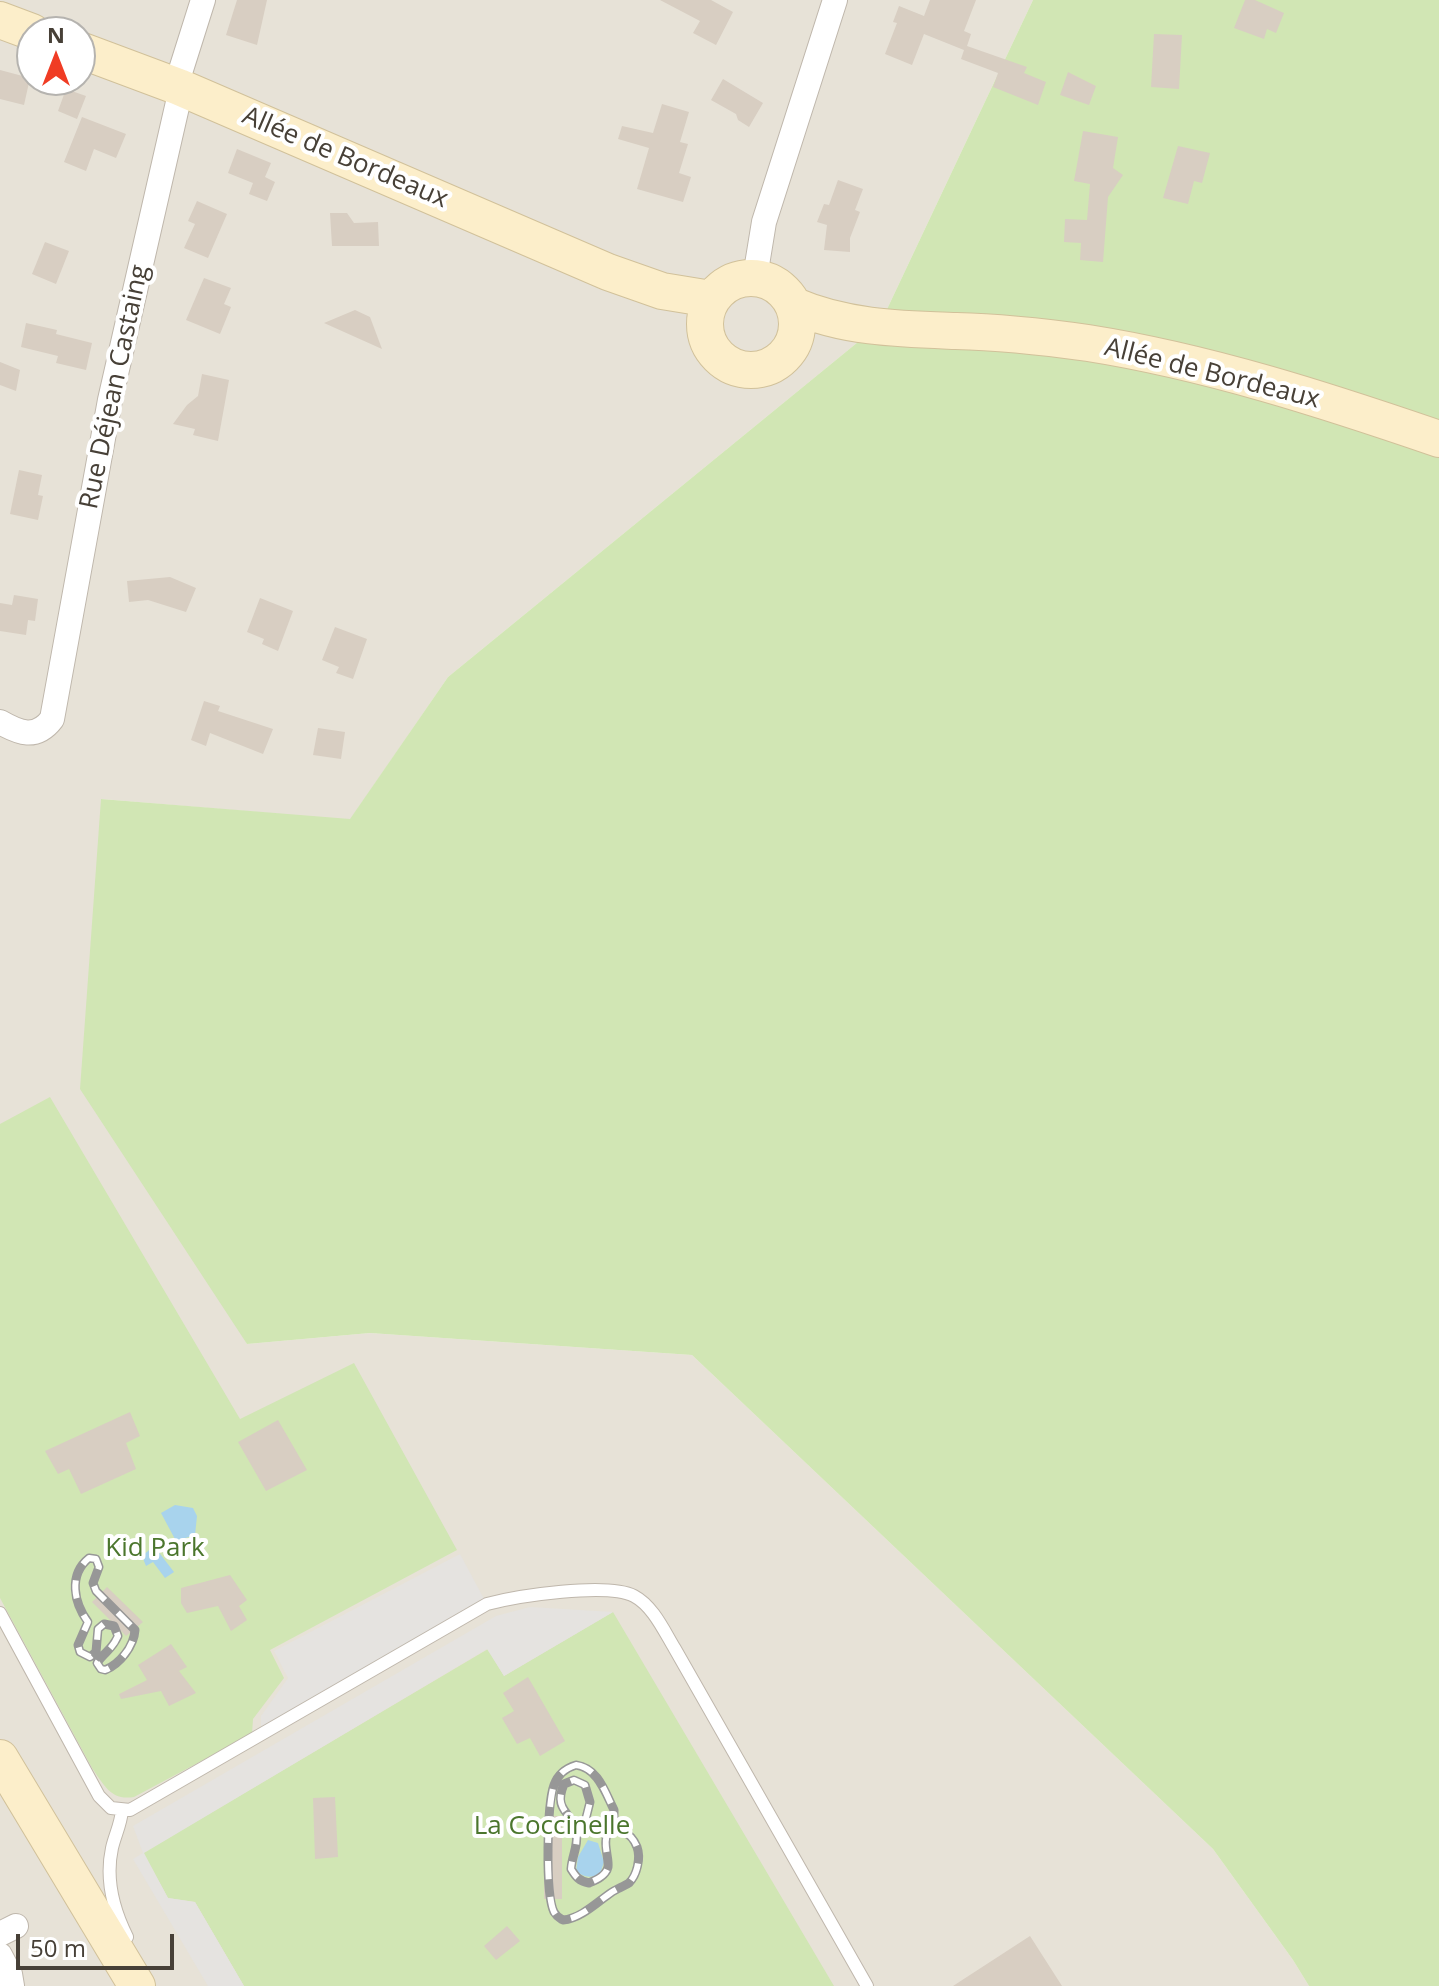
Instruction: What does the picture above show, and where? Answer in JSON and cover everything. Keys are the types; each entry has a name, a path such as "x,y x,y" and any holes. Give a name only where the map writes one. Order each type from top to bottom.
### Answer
{"main road":[{"name":"Allée de Bordeaux","path":"96,56 179,87 608,272 662,291 711,299"},
{"name":"Allée de Bordeaux","path":"608,272 669,308 706,337"},
{"path":"755,277 774,283 787,293 795,306 798,323 796,338 785,356 773,365 758,370 743,370 719,358 706,337 705,315 711,299 723,287 738,279 755,277"},
{"name":"Allée de Bordeaux","path":"795,306 843,321 1010,334 1150,354 1273,387 1439,439"},
{"name":"Allée de Bordeaux","path":"791,347 834,337 933,330"},
{"path":"0,1758 137,1986"}],"street":[{"name":"Rue Déjean Castaing","path":"0,722 26,734 41,730 52,719 110,400 179,98 179,76 203,0"},
{"path":"755,277 764,222 835,0"},
{"path":"0,1955 10,1974 12,1986"}],"lane":[{"path":"0,1613 99,1796 111,1808 130,1810 487,1604 529,1594 625,1593 647,1606 675,1649 867,1986"},
{"path":"122,1810 121,1824 110,1857 110,1884 115,1910 132,1947"}],"shaded area":[{"path":"0,0 1033,0 880,324 448,677 350,820 102,799 247,1344 370,1333 692,1355 1213,1849 1309,1986 0,1986"},
{"path":"460,1554 484,1599 261,1731 261,1716 288,1678 274,1651"},
{"path":"530,1607 613,1612 504,1676 487,1649 144,1853 168,1898 195,1902 244,1986 208,1986 133,1859 143,1853 133,1826 496,1616"}],"green space":[{"path":"1033,0 1439,0 1439,1986 1309,1986 1213,1849 692,1355 370,1333 247,1344 80,1089 101,799 350,819 448,677 880,324"},
{"name":"Kid Park","path":"50,1097 240,1419 354,1363 457,1550 270,1650 284,1678 253,1719 252,1734 134,1797 126,1798 119,1797 104,1786 92,1768 0,1598 0,1124"},
{"name":"La Coccinelle","path":"613,1612 834,1986 244,1986 195,1902 168,1898 143,1853 488,1649 504,1676"}],"water":[{"path":"175,1505 193,1508 197,1516 195,1535 176,1541 161,1513"},
{"path":"154,1546 174,1572 165,1578 153,1562 146,1566 142,1556"},
{"path":"588,1840 598,1843 604,1862 600,1874 591,1877 576,1871 578,1857"}],"building":[{"path":"237,0 267,0 257,45 226,35"},
{"path":"660,0 711,0 733,12 716,45 693,33 700,21"},
{"path":"930,0 976,0 964,31 971,34 967,46 1027,67 1024,73 1046,82 1038,105 993,87 998,73 961,59 964,50 924,34 912,65 885,54 897,23 893,22 899,6 924,16"},
{"path":"1245,0 1255,0 1284,13 1276,33 1267,29 1264,39 1234,28"},
{"path":"1154,34 1182,35 1179,89 1151,87"},
{"path":"0,70 16,74 16,96 26,96 24,105 0,99"},
{"path":"1068,72 1096,86 1089,105 1060,95"},
{"path":"723,79 763,103 749,127 738,120 736,114 711,100"},
{"path":"63,96 86,96 77,119 58,111"},
{"path":"662,104 689,112 680,142 688,144 679,173 691,177 683,202 637,189 649,148 618,139 622,126 653,133"},
{"path":"82,117 126,134 116,158 94,149 86,171 64,162"},
{"path":"1083,131 1118,137 1113,168 1123,175 1108,197 1103,262 1080,260 1081,243 1064,242 1065,219 1087,220 1090,184 1074,181"},
{"path":"1178,146 1210,153 1202,183 1194,181 1188,204 1163,198"},
{"path":"237,149 271,163 265,177 275,182 267,201 249,194 253,183 228,173"},
{"path":"838,180 863,189 855,210 860,212 850,238 850,252 824,250 827,225 817,222 824,204 829,205"},
{"path":"197,201 227,214 208,258 184,248 195,224 188,221"},
{"path":"330,213 347,213 354,223 378,222 379,246 332,246"},
{"path":"45,242 69,251 56,284 32,274"},
{"path":"204,278 231,288 224,304 231,307 220,334 186,320"},
{"path":"355,310 370,317 382,349 324,323"},
{"path":"26,323 92,343 86,370 56,363 58,356 21,347"},
{"path":"0,362 20,370 16,391 0,385"},
{"path":"202,374 229,380 218,441 193,435 195,429 173,424 198,396"},
{"path":"19,470 42,475 38,495 43,496 38,520 10,514"},
{"path":"170,577 196,588 186,612 148,600 129,602 127,581"},
{"path":"14,595 38,599 35,621 28,620 26,635 0,631 0,603 12,605"},
{"path":"260,598 293,611 278,651 262,644 264,639 247,632"},
{"path":"335,627 367,639 353,679 336,673 339,667 322,660"},
{"path":"204,701 220,706 218,711 273,729 263,754 210,733 206,746 191,740"},
{"path":"318,728 345,732 341,759 313,755"},
{"path":"130,1412 140,1436 126,1443 136,1469 81,1494 69,1469 58,1474 45,1451"},
{"path":"278,1420 307,1470 266,1491 238,1442"},
{"path":"230,1575 247,1600 239,1606 247,1620 231,1631 218,1606 187,1613 181,1603 181,1588"},
{"path":"107,1587 143,1622 126,1636 92,1602"},
{"path":"171,1644 187,1667 179,1671 196,1693 169,1706 161,1691 121,1699 119,1694 147,1680 138,1665"},
{"path":"528,1677 565,1741 540,1756 530,1738 517,1744 502,1718 514,1711 503,1693"},
{"path":"335,1797 338,1857 315,1859 313,1798"},
{"path":"545,1816 562,1816 562,1899 544,1899"},
{"path":"507,1926 520,1941 496,1960 484,1946"},
{"path":"1030,1936 1062,1986 953,1986"}],"railway":[{"path":"89,1558 96,1559 99,1567 93,1583 96,1591 135,1630 125,1654 105,1670 97,1663 118,1636 114,1626 104,1624 98,1629 96,1652 90,1657 80,1652 78,1645 88,1622 79,1606 76,1581 78,1572 89,1558"},
{"path":"576,1765 590,1771 600,1782 614,1810 614,1824 607,1830 591,1828 586,1818 590,1802 585,1785 574,1780 564,1784 562,1805 574,1824 577,1836 571,1869 580,1880 589,1883 603,1875 608,1867 607,1836 615,1831 632,1839 637,1847 638,1861 629,1883 583,1913 563,1920 554,1912 549,1887 550,1810 556,1781 563,1772 576,1765"}]}
